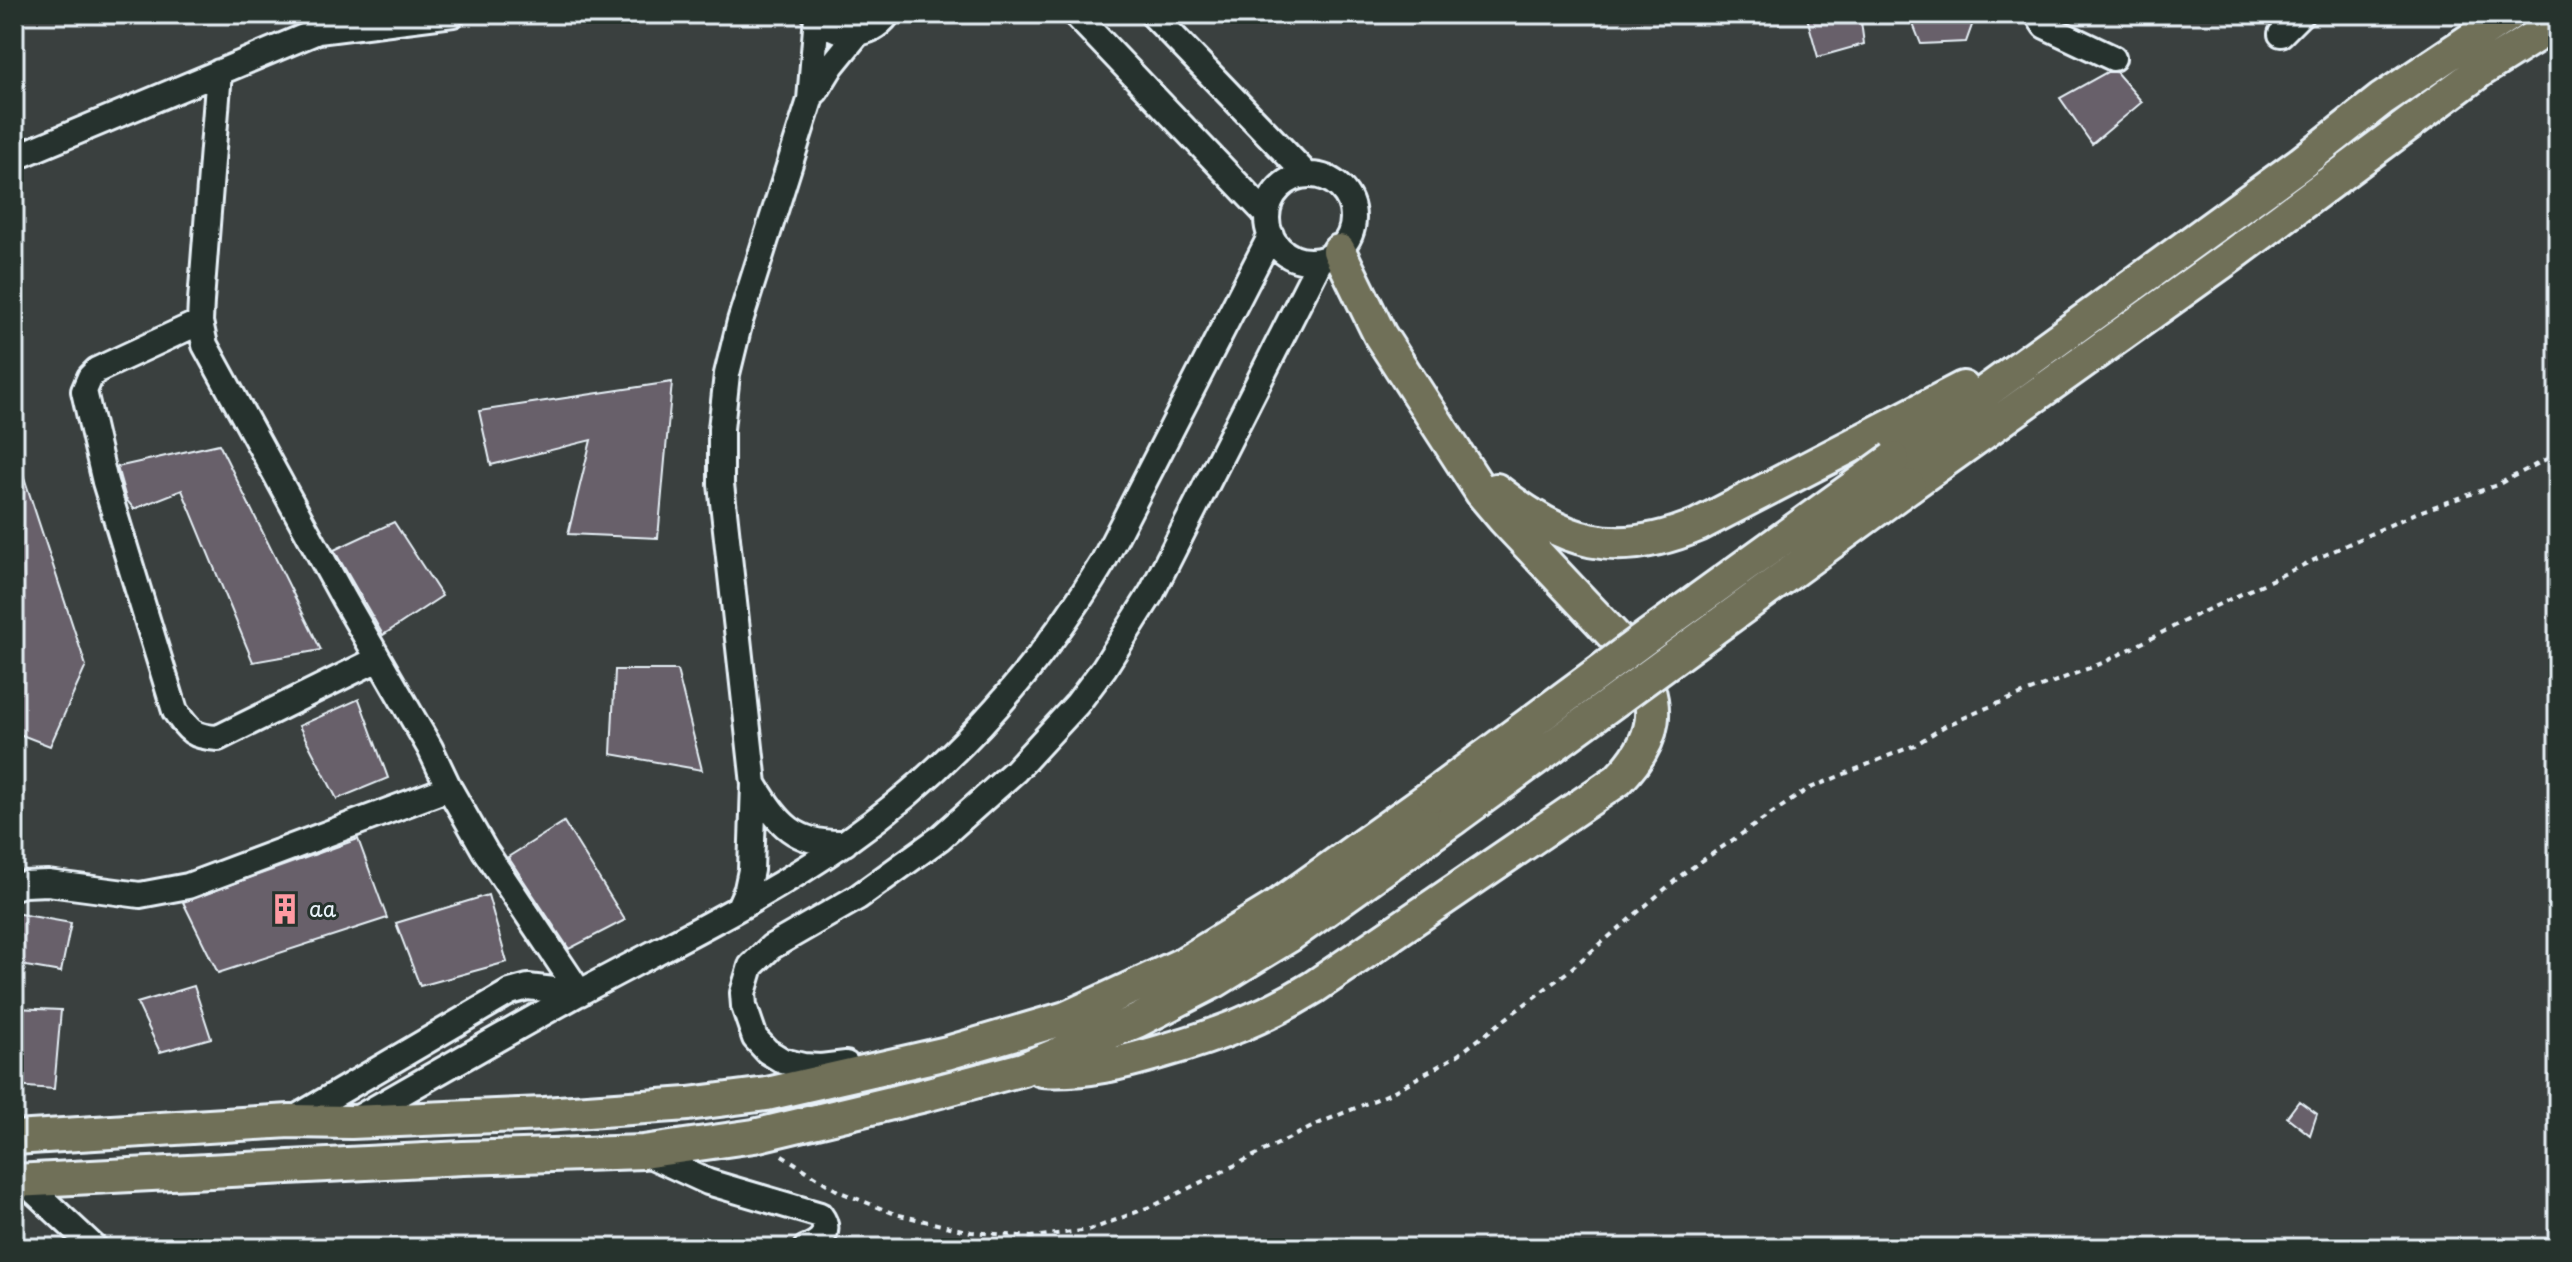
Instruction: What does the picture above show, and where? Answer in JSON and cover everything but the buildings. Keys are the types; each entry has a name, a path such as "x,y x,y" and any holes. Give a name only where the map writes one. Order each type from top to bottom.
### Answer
{"main road":[{"path":"1901,472 2071,330 2301,163 2382,99 2509,14"},
{"path":"14,1138 290,1121 351,1122 544,1114 688,1104 767,1094 1001,1039 1053,1022 1146,984 1443,807 1901,472 2231,256 2480,71 2558,22"},
{"path":"1023,1069 1072,1070 1121,1064 1221,1035 1270,1013 1328,978 1604,790 1631,767 1641,752 1653,719 1652,697 1634,657 1504,519 1463,466 1330,256"},
{"path":"1463,466 1544,525 1595,542 1648,542 1698,525 2071,330"},
{"path":"18,1181 643,1152 754,1136 1023,1069 1110,1035 1215,981 1348,896 1443,807"},
{"path":"544,1114 548,1157"}],"street":[{"path":"14,158 318,31 453,14"},
{"path":"817,15 829,26 843,32 858,33 871,29 888,14"},
{"path":"1075,14 1269,225 1279,248 1291,257 1305,261 1330,256"},
{"path":"1152,14 1307,175"},
{"path":"2037,14 2045,26 2113,58"},
{"path":"2281,34 2301,14"},
{"path":"739,907 751,870 754,784 721,484 721,429 727,374 740,321 810,100 817,15"},
{"path":"810,100 832,65 858,33"},
{"path":"219,72 200,322 203,337 211,357 485,851 580,993"},
{"path":"351,1122 739,907 845,843 911,792 973,736 1003,704 1056,636 1103,562 1269,225 1270,203 1285,184 1307,175 1323,177 1347,195 1353,209 1349,239 1330,256 1152,592 1104,668 1077,704 1015,771 940,838 858,897 771,947 751,966 743,993 744,1006 755,1038 767,1051 783,1061 803,1066 896,1064"},
{"path":"200,322 97,370 84,391 105,482 175,711 192,733 200,737 218,738 378,659"},
{"path":"754,784 781,823 795,834 819,842 845,843"},
{"path":"14,887 48,883 140,895 188,886 449,788"},
{"path":"290,1121 510,992 528,987 580,993"},
{"path":"643,1152 708,1182 820,1215 826,1223 826,1230 822,1239 806,1248"},
{"path":"18,1181 95,1248"}],"path":[{"path":"754,1136 838,1191 895,1214 971,1232 1031,1237 1090,1230 1157,1204 1322,1122 1389,1094 1458,1055 1566,973 1684,873 1808,789 1915,745 1945,726 2105,662 2194,616 2342,547 2416,513 2497,485 2558,453"}],"place":[{"name":"aa","path":"285,909"}]}
